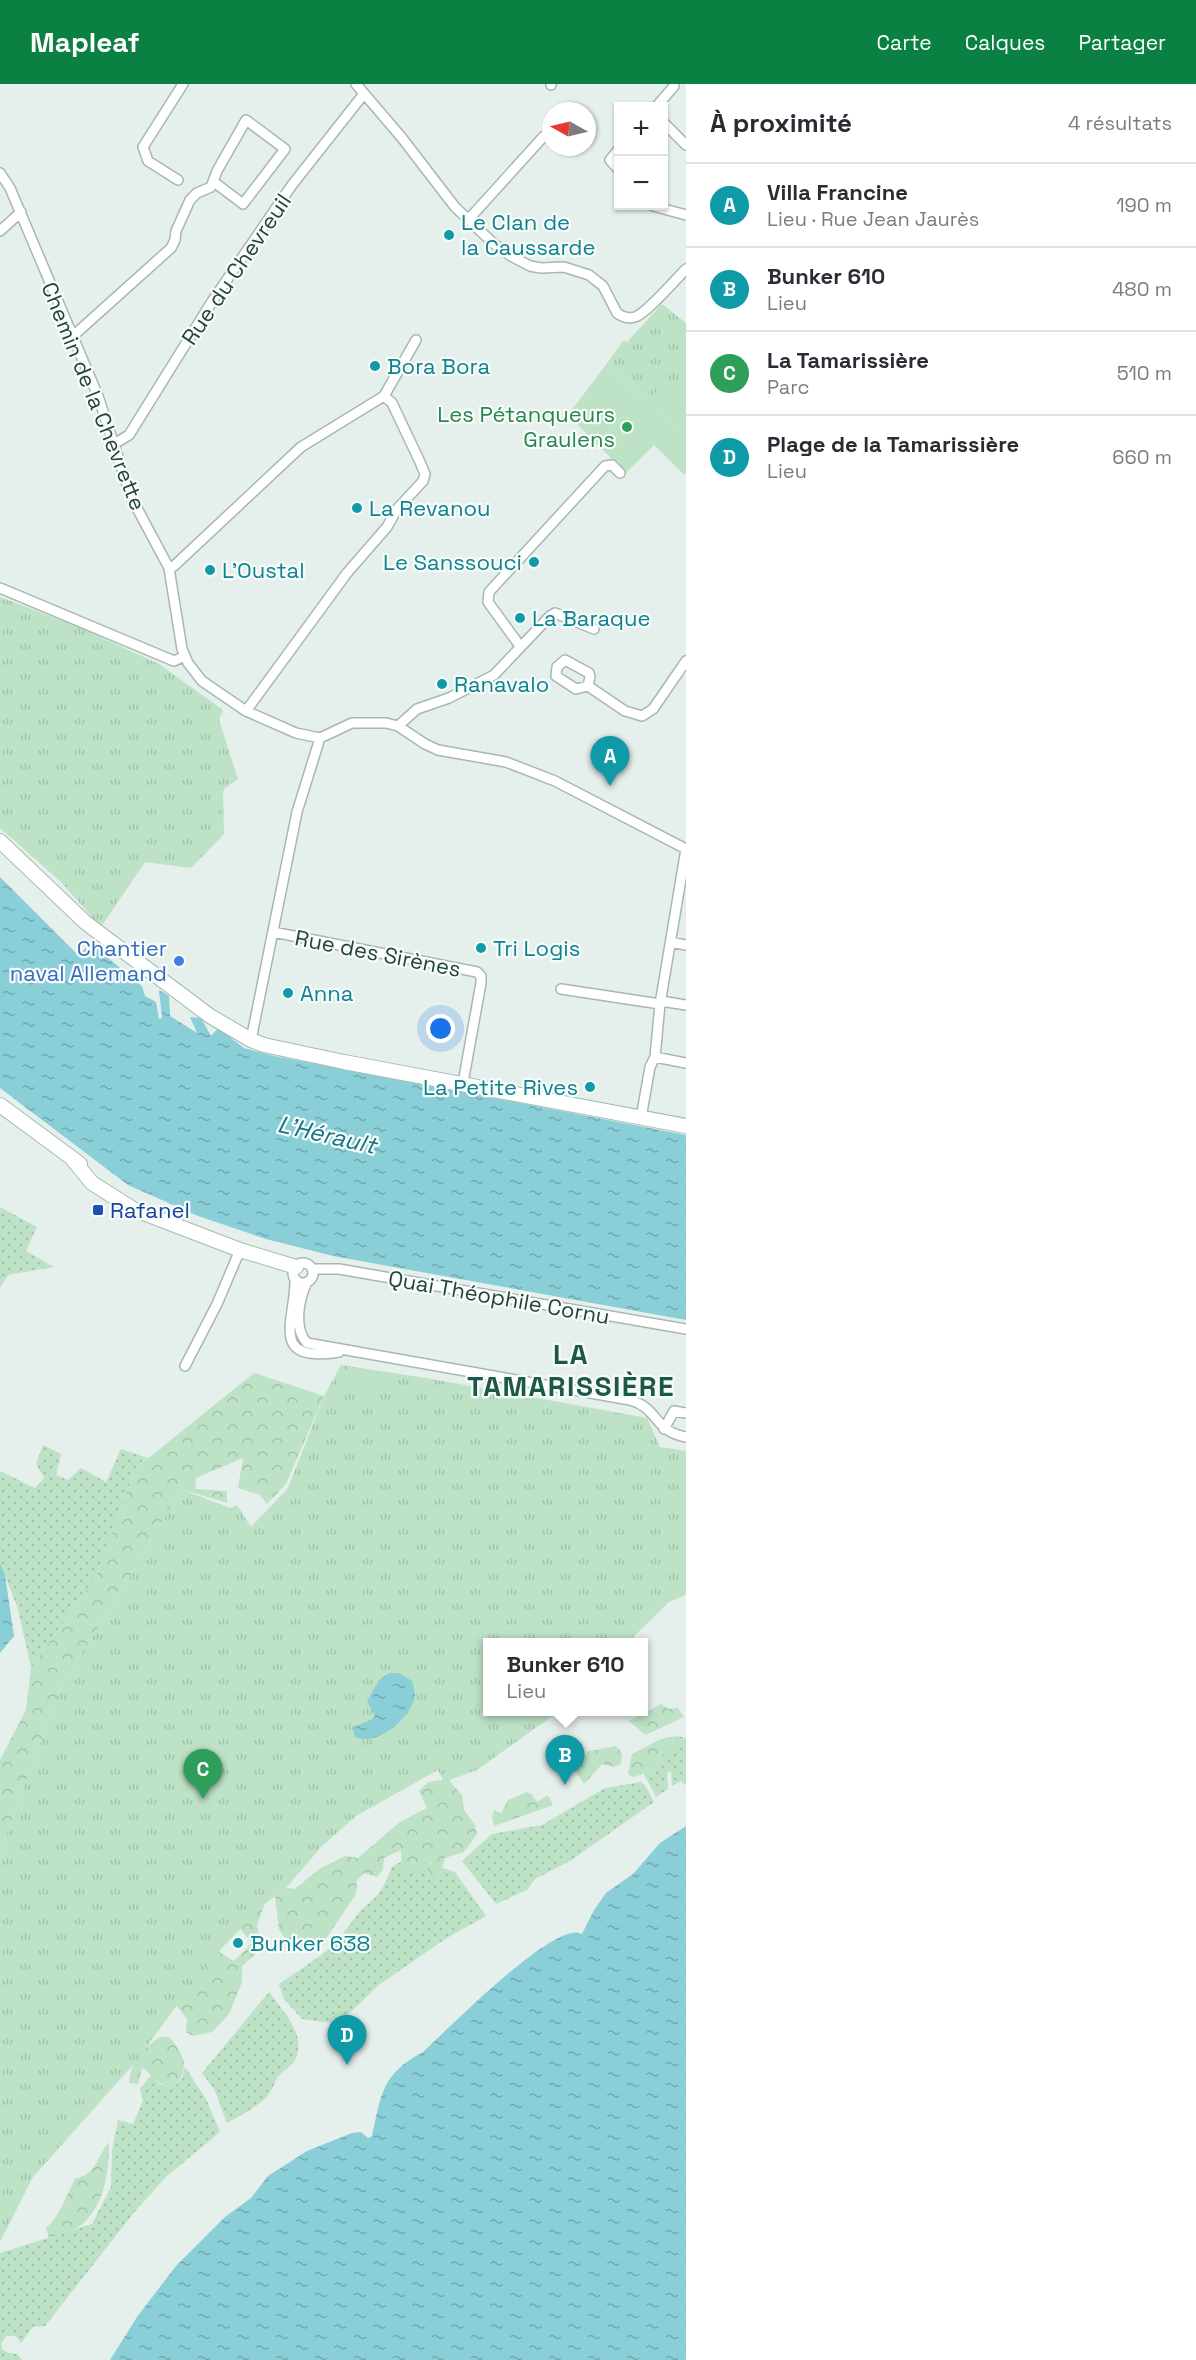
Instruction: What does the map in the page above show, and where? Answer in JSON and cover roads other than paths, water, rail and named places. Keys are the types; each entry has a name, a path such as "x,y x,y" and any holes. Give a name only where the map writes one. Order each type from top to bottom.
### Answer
{"street":[{"path":"178,180 148,161 143,147 183,84"},
{"path":"356,84 363,95 402,138 448,199 468,220 511,256 530,266 564,267 589,275 603,286 617,313 633,318 643,313 686,269"},
{"path":"660,102 674,86"},
{"name":"Rue du Chevreuil","path":"114,444 129,435 213,300 285,194 363,95"},
{"path":"73,336 171,248 190,200 197,193 211,188 217,171 246,120 285,149 243,204 214,182"},
{"path":"668,128 686,145"},
{"path":"468,220 542,138"},
{"name":"Chemin de la Chevrette","path":"0,173 21,212 98,396 131,497 169,568 180,641 185,656"},
{"path":"668,210 686,215"},
{"path":"0,231 21,212"},
{"path":"169,568 302,447 384,396 416,340"},
{"path":"246,711 347,573 387,527 397,509 423,481 425,474 416,453 392,403 384,396"},
{"path":"520,646 488,602 489,592 605,466 612,465 620,473"},
{"path":"0,588 174,661 185,656 202,681 246,711 296,734 320,738 352,723 386,723 398,726 438,750 492,758 536,773 686,849 661,1002 655,1057 650,1067 641,1118"},
{"path":"398,726 417,709 448,698 494,675 520,646 555,614 594,629"},
{"path":"588,686 625,711 642,716 653,709 686,661"},
{"path":"251,1040 297,812 320,738"},
{"path":"0,841 86,923 210,1016 251,1040 291,1051 686,1126"},
{"name":"Rue des Sirènes","path":"273,933 355,947 479,974 481,982 463,1083"},
{"path":"671,942 686,945"},
{"path":"561,989 686,1005"},
{"path":"655,1057 686,1063"},
{"path":"0,1105 73,1160 100,1190 134,1209 147,1212 296,1273 302,1283 312,1278 313,1272 310,1267 304,1264 296,1273 289,1319 292,1340 297,1347 308,1353 327,1354 345,1351"},
{"path":"185,1366 217,1304 240,1251"},
{"name":"Quai Théophile Cornu","path":"313,1272 317,1269 339,1269 686,1329"},
{"path":"307,1282 298,1321 301,1336 310,1344 630,1400 646,1407 664,1429 675,1435 686,1437"},
{"path":"664,1429 674,1411 686,1413"}],"water":[{"name":"L'Hérault","path":"0,877 79,956 90,943 142,986 145,996 156,1002 159,1019 162,1018 159,990 169,996 170,1016 197,1033 190,1017 201,1018 211,1036 218,1028 244,1048 274,1056 686,1135 686,1320 333,1256 266,1239 198,1216 128,1185 0,1088"},
{"path":"0,1563 5,1575 14,1636 0,1653"},
{"path":"389,1673 399,1673 412,1681 415,1695 410,1708 398,1723 381,1735 364,1739 355,1737 353,1729 375,1716 367,1701 379,1680"},
{"path":"686,1826 686,2360 110,2360 137,2317 176,2266 225,2217 251,2198 268,2176 307,2151 352,2133 361,2132 368,2138 372,2136 381,2097 391,2077 399,2069 423,2052 496,1984 539,1950 558,1938 574,1933 582,1934 606,1893 633,1874 660,1843"}],"place":[{"name":"Le Clan de la Caussarde","path":"449,235"},
{"name":"Bora Bora","path":"375,366"},
{"name":"Les Pétanqueurs Graulens","path":"627,427"},
{"name":"La Revanou","path":"357,508"},
{"name":"Le Sanssouci","path":"534,562"},
{"name":"L'Oustal","path":"210,570"},
{"name":"La Baraque","path":"520,618"},
{"name":"Ranavalo","path":"442,684"},
{"name":"Villa Francine","path":"610,786"},
{"name":"Tri Logis","path":"481,948"},
{"name":"Chantier naval Allemand","path":"179,961"},
{"name":"Anna","path":"288,993"},
{"name":"La Petite Rives","path":"590,1087"},
{"name":"Rafanel","path":"98,1210"},
{"name":"Bunker 610","path":"565,1785"},
{"name":"La Tamarissière","path":"203,1799"},
{"name":"Bunker 638","path":"238,1943"},
{"name":"Plage de la Tamarissière","path":"347,2065"}],"district":[{"name":"LA TAMARISSIÈRE","path":"571,1370"}]}
